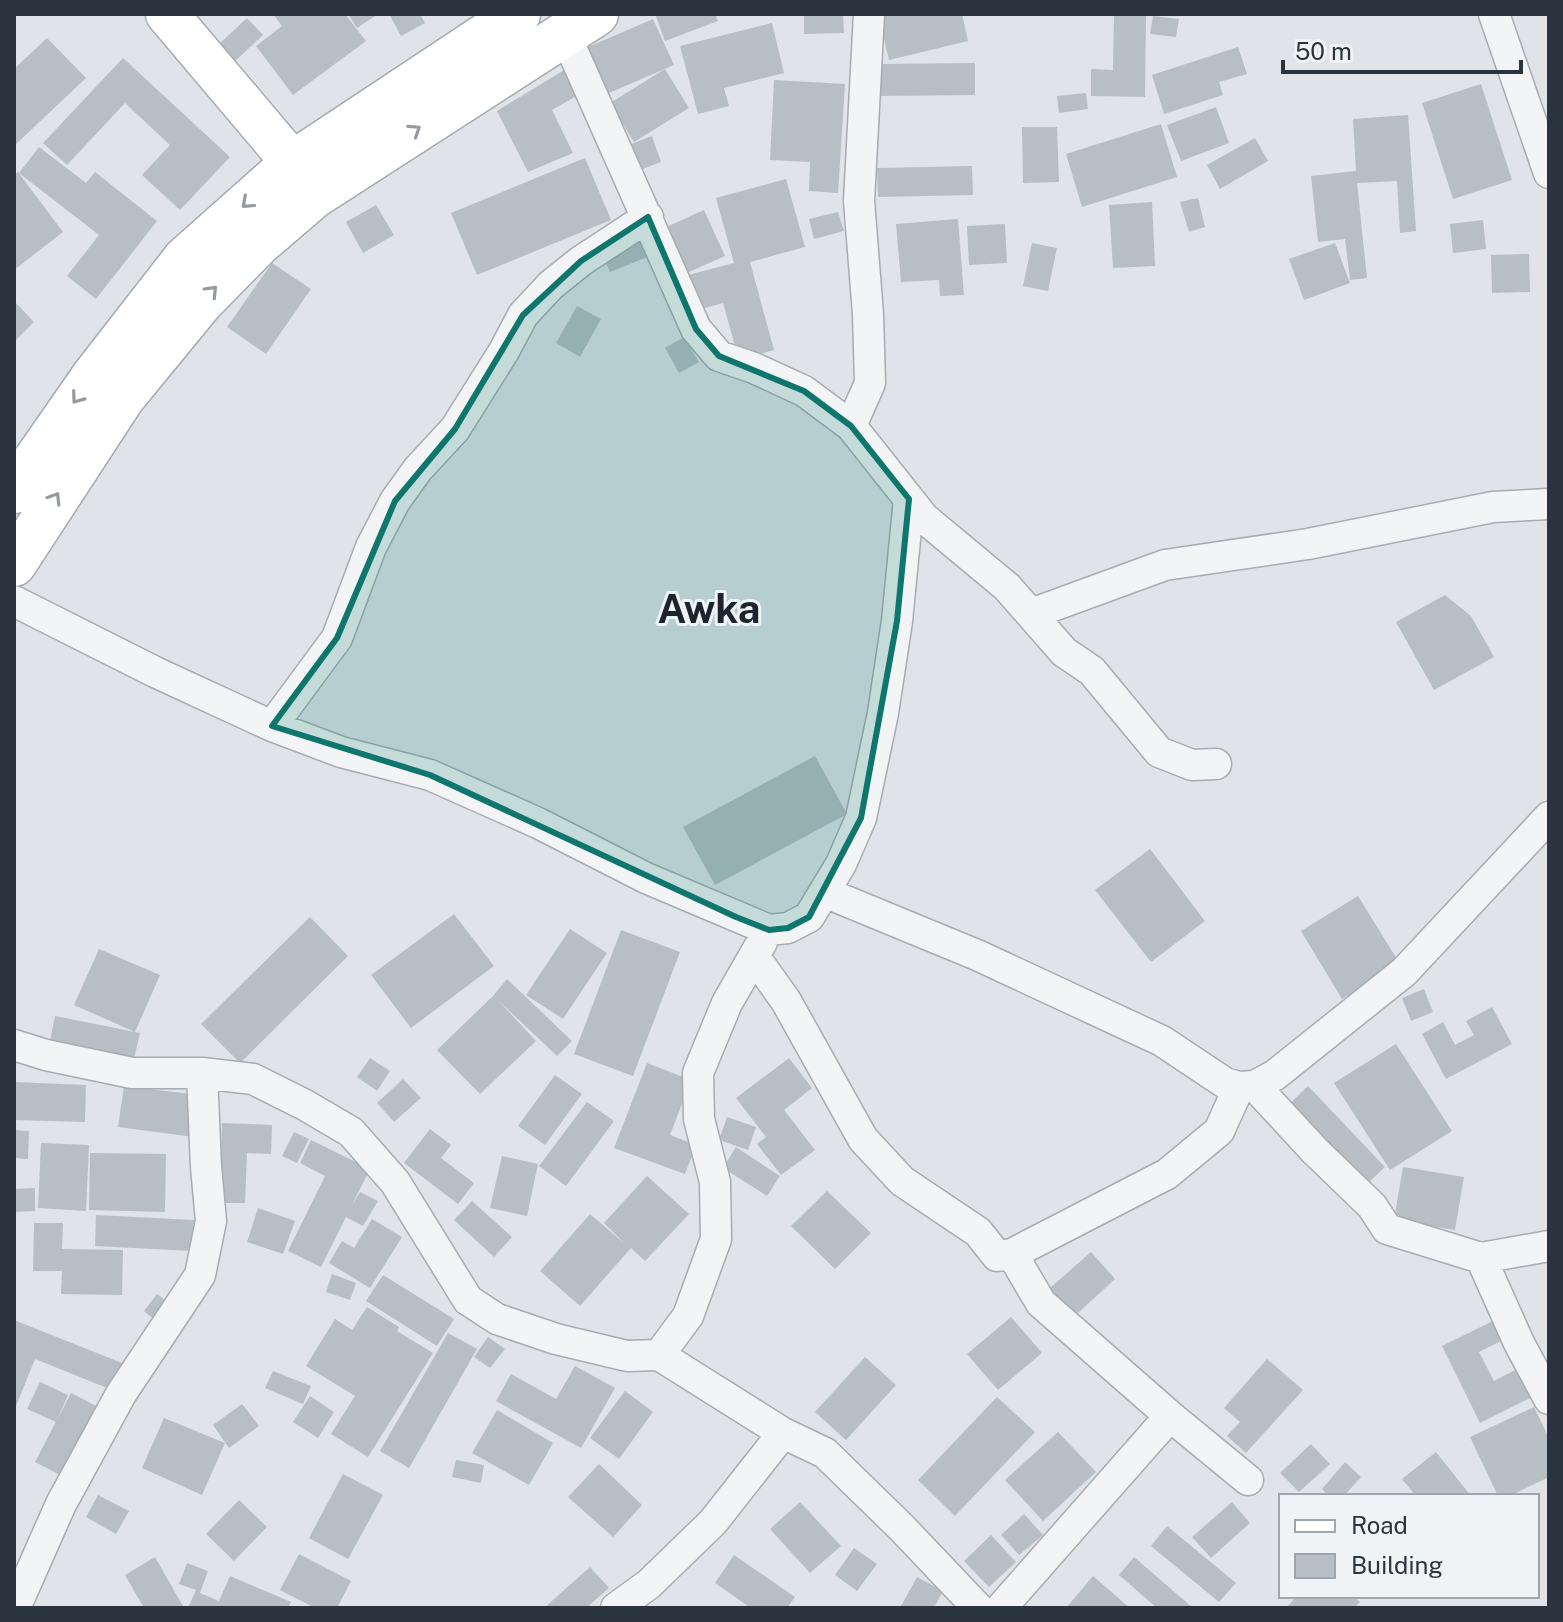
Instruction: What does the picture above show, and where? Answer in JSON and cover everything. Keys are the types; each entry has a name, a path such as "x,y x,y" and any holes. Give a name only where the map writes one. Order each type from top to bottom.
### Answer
{"main road":[{"path":"14,491 94,376 185,259 303,180 518,14"},
{"path":"14,564 123,397 201,302 258,244 303,180 581,24"}],"street":[{"path":"167,14 303,180"},
{"path":"851,426 870,383 859,201 869,14"},
{"path":"1494,14 1549,170"},
{"path":"581,24 666,265 696,329 719,356 804,391 851,426 924,518 1007,587 1064,652 1092,671 1159,752 1192,765 1216,764"},
{"path":"272,726 337,638 371,547 395,501 418,469 455,429 523,315 561,277 648,217"},
{"path":"659,1355 688,1316 716,1239 715,1182 699,1119 698,1073 727,1003 761,943 809,917 841,864 861,818 883,713 897,621 909,499"},
{"path":"1031,614 1165,565 1308,544 1493,507 1549,504"},
{"path":"14,601 155,672 272,726 341,752 430,775 538,823 646,878 761,943 786,1001 863,1139 902,1181 978,1232 997,1256 1012,1254 1167,1174 1219,1131 1247,1086"},
{"path":"824,892 977,955 1162,1041 1225,1083 1247,1086 1275,1075 1404,972 1549,817"},
{"path":"14,1045 132,1073 202,1073 253,1079 305,1105 351,1132 395,1182 468,1300 497,1319 556,1339 627,1356 659,1355 783,1433 825,1453 978,1608"},
{"path":"15,1608 61,1504 113,1407 200,1275 211,1221 202,1073"},
{"path":"1247,1086 1372,1206 1387,1229 1481,1258 1549,1246"},
{"path":"1012,1254 1041,1303 1248,1480"},
{"path":"1481,1258 1519,1343 1549,1399"},
{"path":"1001,1608 1170,1416"},
{"path":"616,1608 649,1584 713,1522 783,1433"}],"highlighted area":[{"path":"648,217 696,329 719,356 804,391 851,426 909,499 897,621 861,818 809,917 788,928 769,930 736,917 430,775 272,726 337,638 395,501 455,429 523,315 581,261"}],"building":[{"path":"273,14 345,14 366,41 293,95 256,46 282,26"},
{"path":"348,14 378,14 357,28"},
{"path":"389,14 420,14 425,23 401,36"},
{"path":"655,14 715,14 718,21 665,41"},
{"path":"804,14 843,14 844,33 804,34"},
{"path":"890,14 962,14 968,41 889,60 879,17"},
{"path":"1114,14 1146,14 1145,97 1091,96 1091,69 1113,70"},
{"path":"1153,16 1179,19 1176,37 1150,34"},
{"path":"247,18 263,35 232,64 216,47"},
{"path":"653,19 674,65 602,96 581,50"},
{"path":"772,23 784,73 724,88 729,106 698,114 680,46"},
{"path":"47,38 86,78 14,146 14,69"},
{"path":"1238,47 1247,74 1219,82 1223,95 1164,114 1152,75"},
{"path":"123,58 230,157 180,210 142,175 170,145 125,103 67,165 43,143"},
{"path":"975,63 975,95 878,96 877,64"},
{"path":"569,67 580,94 552,110 573,153 528,172 497,111"},
{"path":"665,69 689,108 634,142 610,103"},
{"path":"774,80 845,84 838,193 809,191 810,162 770,160"},
{"path":"1481,84 1512,180 1453,199 1422,103"},
{"path":"1086,93 1088,109 1059,113 1057,96"},
{"path":"1216,107 1229,143 1181,161 1167,125"},
{"path":"1408,115 1416,231 1400,233 1397,181 1357,183 1367,278 1350,280 1345,239 1318,242 1311,176 1356,171 1353,119"},
{"path":"1161,124 1177,177 1082,207 1066,154"},
{"path":"1022,127 1057,127 1059,182 1023,183"},
{"path":"652,136 661,162 640,170 631,144"},
{"path":"1255,138 1268,161 1220,189 1207,165"},
{"path":"39,147 86,183 95,172 157,221 96,299 67,276 99,235 19,173"},
{"path":"585,158 611,220 477,275 451,213"},
{"path":"972,166 973,195 878,197 877,168"},
{"path":"18,172 63,232 14,270 14,175"},
{"path":"786,179 805,247 750,262 774,350 739,360 723,303 698,310 688,275 734,263 716,198"},
{"path":"1198,198 1205,227 1189,232 1180,202"},
{"path":"1152,202 1155,266 1113,268 1109,205"},
{"path":"376,205 394,235 363,253 346,222"},
{"path":"704,210 725,256 680,276 660,230"},
{"path":"838,212 844,231 814,239 809,219"},
{"path":"958,219 964,295 940,296 939,280 901,282 896,224"},
{"path":"1483,220 1486,249 1453,253 1450,224"},
{"path":"1005,224 1007,263 969,265 967,226"},
{"path":"640,233 650,256 610,272 600,249"},
{"path":"1032,243 1057,248 1048,291 1023,286"},
{"path":"1335,243 1350,283 1304,300 1289,259"},
{"path":"1529,254 1530,292 1492,293 1491,255"},
{"path":"272,263 311,289 266,354 227,327"},
{"path":"14,301 34,322 14,342"},
{"path":"577,306 601,319 580,357 556,343"},
{"path":"684,337 699,362 679,373 665,348"},
{"path":"1445,595 1471,616 1494,657 1434,690 1396,622"},
{"path":"815,756 847,814 715,885 683,827"},
{"path":"1150,849 1205,921 1151,962 1095,890"},
{"path":"1358,896 1400,964 1342,999 1301,931"},
{"path":"454,914 494,966 411,1028 371,975"},
{"path":"310,917 348,956 240,1063 201,1024"},
{"path":"570,929 607,953 563,1019 526,995"},
{"path":"621,930 680,952 633,1076 574,1054"},
{"path":"99,949 160,975 135,1032 74,1005"},
{"path":"507,979 572,1041 557,1056 499,1001 536,1041 480,1094 437,1050"},
{"path":"1424,989 1433,1012 1411,1021 1402,998"},
{"path":"1492,1007 1512,1044 1446,1079 1422,1034 1443,1022 1455,1045 1474,1035 1466,1021"},
{"path":"55,1016 140,1033 132,1067 48,1050"},
{"path":"1396,1044 1452,1131 1390,1170 1334,1083"},
{"path":"370,1058 390,1071 377,1091 357,1077"},
{"path":"789,1058 812,1088 784,1110 815,1150 781,1175 757,1144 766,1137 736,1098"},
{"path":"647,1063 691,1080 670,1135 696,1145 685,1174 614,1148"},
{"path":"555,1075 582,1094 545,1145 518,1126"},
{"path":"403,1079 421,1098 394,1122 377,1103"},
{"path":"15,1082 86,1085 85,1122 14,1120"},
{"path":"124,1086 199,1095 194,1137 118,1127"},
{"path":"1308,1086 1385,1167 1363,1188 1286,1107"},
{"path":"587,1102 614,1121 566,1186 539,1166"},
{"path":"727,1117 756,1127 748,1150 719,1140"},
{"path":"222,1123 272,1125 271,1154 247,1153 245,1203 220,1203"},
{"path":"430,1129 451,1145 441,1158 474,1183 458,1204 404,1163"},
{"path":"14,1130 29,1131 28,1159 14,1158"},
{"path":"294,1132 309,1139 297,1163 282,1156"},
{"path":"311,1140 370,1169 352,1205 360,1192 378,1201 363,1226 346,1217 321,1267 288,1251 325,1176 300,1163"},
{"path":"41,1143 89,1145 86,1211 38,1208"},
{"path":"736,1147 780,1176 767,1196 723,1168"},
{"path":"90,1153 166,1154 165,1212 89,1210"},
{"path":"502,1156 538,1164 527,1216 490,1208"},
{"path":"1403,1167 1464,1177 1455,1230 1394,1220"},
{"path":"647,1176 689,1214 645,1261 631,1248 580,1306 540,1271 590,1214 625,1244 604,1223"},
{"path":"35,1188 35,1211 14,1212 14,1189"},
{"path":"827,1191 871,1233 835,1269 791,1226"},
{"path":"472,1201 512,1237 494,1257 454,1220"},
{"path":"258,1208 295,1221 283,1254 247,1242"},
{"path":"96,1215 194,1220 192,1251 95,1246"},
{"path":"372,1219 402,1237 370,1288 329,1263 342,1241 354,1248"},
{"path":"34,1223 63,1223 62,1249 123,1250 122,1295 61,1294 62,1271 33,1271"},
{"path":"1091,1252 1115,1279 1067,1323 1042,1295"},
{"path":"332,1274 356,1283 350,1300 326,1292"},
{"path":"383,1275 454,1319 437,1346 366,1301"},
{"path":"157,1294 176,1308 162,1326 144,1311"},
{"path":"367,1307 399,1327 397,1331 433,1353 368,1457 331,1434 355,1396 306,1366 335,1319 352,1330"},
{"path":"1011,1317 1042,1353 998,1390 967,1354"},
{"path":"1497,1319 1507,1338 1479,1352 1494,1381 1521,1367 1536,1395 1480,1423 1442,1346"},
{"path":"14,1320 127,1365 117,1392 35,1359 14,1411"},
{"path":"448,1333 477,1349 409,1468 380,1451"},
{"path":"488,1337 505,1349 490,1368 474,1357"},
{"path":"865,1357 896,1385 846,1440 815,1412"},
{"path":"1267,1359 1303,1390 1246,1453 1227,1436 1240,1422 1224,1408"},
{"path":"575,1366 615,1388 581,1448 496,1401 511,1374 556,1399"},
{"path":"273,1371 311,1386 303,1404 265,1388"},
{"path":"40,1382 68,1395 56,1422 27,1409"},
{"path":"625,1391 653,1412 619,1459 590,1438"},
{"path":"71,1393 102,1409 66,1478 35,1462"},
{"path":"310,1396 334,1412 318,1438 293,1422"},
{"path":"997,1397 1035,1432 955,1516 918,1480"},
{"path":"242,1404 259,1426 229,1448 213,1425"},
{"path":"1534,1407 1549,1438 1549,1477 1513,1494 1497,1494 1470,1437"},
{"path":"497,1410 553,1443 529,1485 472,1453"},
{"path":"164,1418 225,1443 202,1495 142,1468"},
{"path":"1058,1432 1096,1472 1043,1521 1005,1480"},
{"path":"1311,1444 1330,1464 1299,1492 1280,1473"},
{"path":"1436,1452 1469,1494 1414,1494 1402,1479"},
{"path":"456,1460 484,1465 481,1483 452,1477"},
{"path":"1345,1462 1361,1477 1346,1494 1327,1494 1322,1489"},
{"path":"599,1464 642,1505 613,1537 568,1497"},
{"path":"343,1474 383,1495 348,1559 309,1538"},
{"path":"98,1495 129,1511 116,1534 86,1517"},
{"path":"239,1500 267,1527 234,1561 206,1534"},
{"path":"800,1502 841,1546 810,1573 770,1529"},
{"path":"1232,1502 1250,1523 1211,1558 1192,1537"},
{"path":"1024,1514 1043,1535 1019,1555 1001,1535"},
{"path":"1167,1526 1236,1583 1219,1602 1151,1546"},
{"path":"991,1535 1016,1562 989,1587 964,1561"},
{"path":"854,1548 877,1564 857,1591 835,1575"},
{"path":"299,1554 351,1581 337,1608 315,1608 280,1590"},
{"path":"734,1555 795,1597 787,1608 751,1608 715,1583"},
{"path":"155,1557 184,1608 144,1608 125,1575"},
{"path":"1134,1557 1193,1608 1157,1608 1119,1575"},
{"path":"187,1563 208,1571 200,1593 219,1601 230,1576 291,1602 288,1608 188,1608 196,1590 179,1584"},
{"path":"590,1567 609,1588 586,1608 544,1608"},
{"path":"1093,1576 1130,1608 1066,1608"},
{"path":"917,1577 943,1591 934,1608 900,1608"},
{"path":"1295,1598 1355,1598 1360,1602 1354,1608 1286,1608"}],"district":[{"name":"Awka","path":"709,608"}]}
